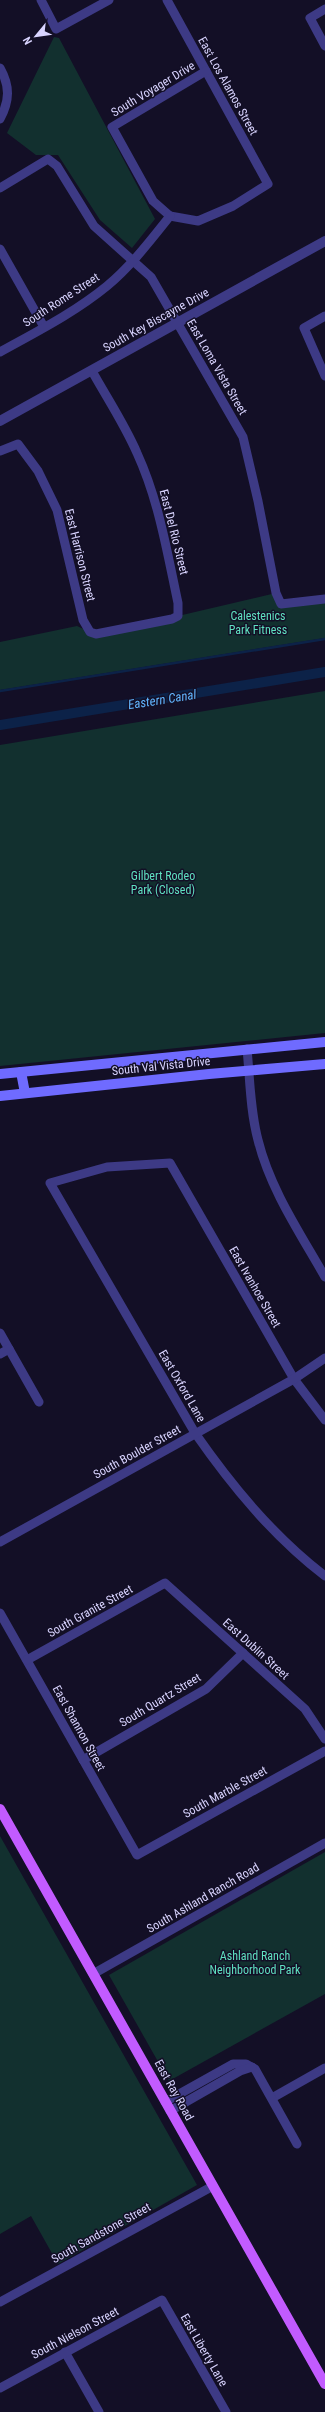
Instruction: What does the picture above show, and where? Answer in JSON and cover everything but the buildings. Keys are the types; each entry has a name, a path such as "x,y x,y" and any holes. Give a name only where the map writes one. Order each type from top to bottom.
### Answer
{"main road":[{"name":"South Val Vista Drive","path":"0,1074 325,1042"},
{"name":"South Val Vista Drive","path":"0,1096 249,1070 325,1064"},
{"path":"21,1072 25,1093"},
{"name":"East Ray Road","path":"0,1809 325,2384"}],"street":[{"path":"41,0 56,29 109,0"},
{"name":"East Los Alamos Street","path":"167,0 268,184 233,206 198,221 170,216"},
{"path":"325,9 310,18 325,46"},
{"path":"0,68 9,88 6,107 0,119"},
{"name":"South Voyager Drive","path":"170,216 153,200 112,127 206,71"},
{"name":"East Loma Vista Street","path":"0,188 48,159 57,166 94,226 151,277 243,437 258,501 276,593 281,604 325,599"},
{"name":"South Rome Street","path":"0,352 91,299 134,261 170,216"},
{"name":"South Key Biscayne Drive","path":"0,421 325,241"},
{"path":"0,249 44,327"},
{"path":"325,316 304,328 325,376"},
{"name":"East Del Rio Street","path":"90,632 96,634 172,619 178,616 178,603 162,526 149,483 137,453 92,371"},
{"name":"East Harrison Street","path":"0,452 18,444 38,471 57,510 83,620 90,632"},
{"path":"247,1049 252,1105 258,1140 277,1192 325,1277"},
{"name":"East Ivanhoe Street","path":"50,1183 107,1167 170,1163 294,1379 325,1420"},
{"name":"East Oxford Lane","path":"50,1183 195,1434 220,1469 256,1513 325,1576"},
{"path":"0,1333 39,1402"},
{"path":"0,1354 9,1349"},
{"name":"South Boulder Street","path":"0,1542 294,1379 325,1358"},
{"name":"East Dublin Street","path":"165,1583 305,1709 325,1739"},
{"name":"South Granite Street","path":"27,1660 165,1583"},
{"name":"East Shannon Street","path":"0,1613 137,1855"},
{"name":"South Quartz Street","path":"83,1760 206,1689 243,1653"},
{"name":"South Marble Street","path":"137,1855 325,1751"},
{"name":"South Ashland Ranch Road","path":"93,1974 325,1843"},
{"path":"165,2102 233,2064 246,2064 255,2069 297,2144"},
{"path":"170,2111 240,2071 252,2067"},
{"path":"272,2098 325,2068"},
{"path":"209,2077 215,2085"},
{"name":"South Sandstone Street","path":"0,2302 213,2186"},
{"name":"South Nielson Street","path":"0,2388 162,2300"},
{"name":"East Liberty Lane","path":"162,2300 226,2412"},
{"path":"65,2352 99,2412"}],"green space":[{"path":"54,37 59,38 155,219 132,248 100,220 58,155 36,155 7,133"},
{"name":"Calestenics Park Fitness","path":"276,593 281,604 325,599 325,638 0,690 0,642 77,626 90,632 178,616"},
{"name":"Gilbert Rodeo Park (Closed)","path":"325,691 325,1033 0,1066 0,745"},
{"path":"0,1836 197,2185 58,2264 31,2216 0,2234"},
{"name":"Ashland Ranch Neighborhood Park","path":"325,1852 325,1994 169,2081 109,1975"}],"waterway":[{"path":"0,691 325,639"},
{"name":"Eastern Canal","path":"0,725 325,672"}]}
